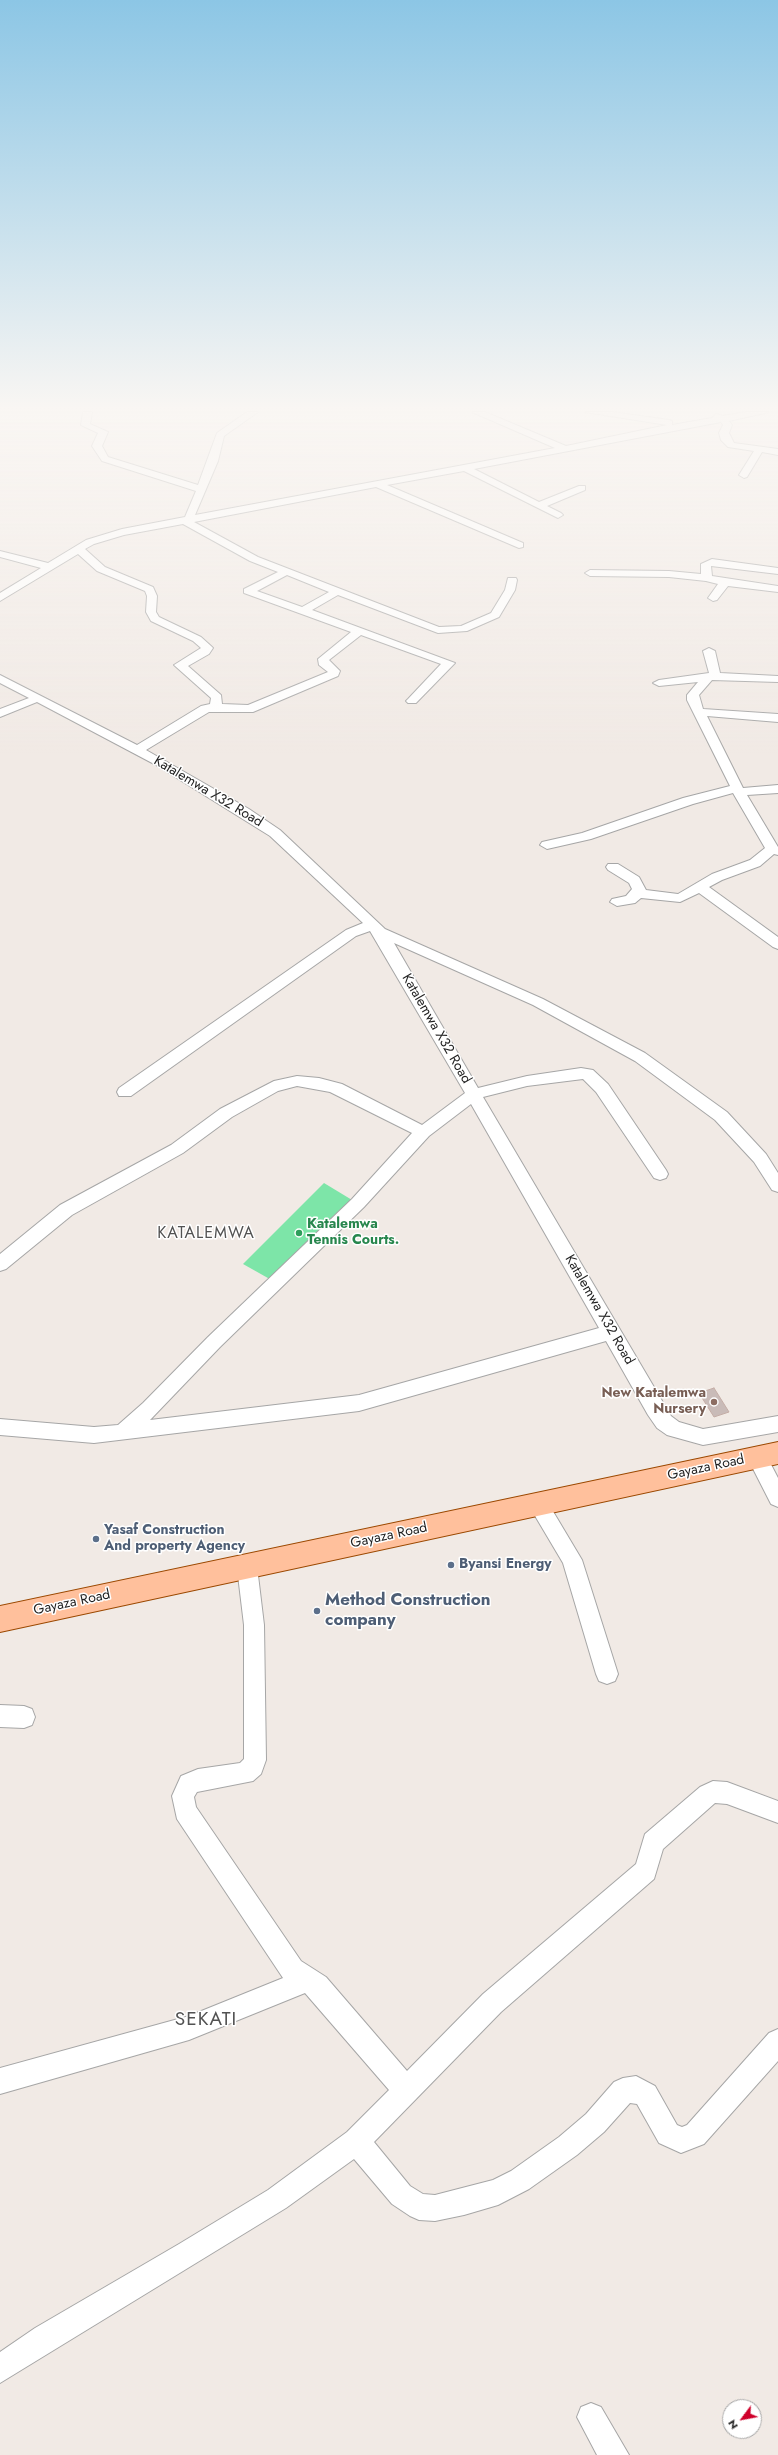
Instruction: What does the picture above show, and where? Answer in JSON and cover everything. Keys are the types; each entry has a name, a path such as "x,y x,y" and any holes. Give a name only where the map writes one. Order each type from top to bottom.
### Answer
{"main road":[{"name":"Gayaza Road","path":"0,1619 768,1455"}],"street":[{"path":"0,598 79,549 105,536 153,527"},
{"path":"198,527 254,559 438,630 452,631 473,626 495,615 510,590 512,580"},
{"path":"476,527 519,545"},
{"path":"79,549 101,569 149,589 152,596 151,612 155,619 188,634 207,648 205,652 180,665 217,697 216,707"},
{"path":"0,554 50,567"},
{"path":"0,561 12,557"},
{"path":"707,578 706,564 712,562 778,572"},
{"path":"286,572 248,591 449,663 412,701"},
{"path":"590,573 669,574 707,578 725,583 741,583 778,589"},
{"path":"713,598 725,583"},
{"path":"304,611 338,591"},
{"path":"137,750 196,714 216,707 249,709 334,674 334,671 323,663 324,658 359,631"},
{"path":"709,651 712,677"},
{"path":"616,902 630,900 638,894 673,899 680,898 717,877 754,863 775,850 738,790 699,712 693,695 712,677"},
{"path":"659,683 712,677 778,679"},
{"name":"Katalemwa X32 Road","path":"0,678 137,750 275,833 376,928 474,1094 655,1409 674,1429 703,1437 747,1431 778,1424"},
{"path":"0,713 38,698"},
{"path":"699,712 778,718"},
{"path":"547,845 586,836 688,801 738,790 778,788"},
{"path":"613,867 634,880 638,885 638,894"},
{"path":"700,887 778,944"},
{"path":"125,1092 351,933 376,928 396,941 476,974 538,1002 640,1058 722,1116 760,1158 778,1186"},
{"path":"122,1433 150,1409 214,1342 358,1203 423,1132 474,1094 527,1081 581,1073 588,1074 602,1088 660,1174"},
{"path":"0,1264 66,1210 176,1149 253,1096 274,1086 297,1081 319,1083 336,1088 423,1132"},
{"path":"0,1427 94,1434 122,1433 172,1425 359,1403 612,1332"},
{"path":"768,1455 778,1498"},
{"path":"538,1504 572,1560 607,1674"},
{"path":"247,1567 254,1625 253,1766 245,1773 198,1780 189,1784 185,1790 183,1803 185,1811 284,1960 292,1970 317,1986 406,2090"},
{"path":"0,1716 24,1717"},
{"path":"0,2369 45,2338 189,2254 277,2199 356,2141 387,2112 406,2090 492,2003 646,1871 653,1842 708,1795 713,1792 727,1793 778,1812"},
{"path":"0,2081 189,2028 307,1980"},
{"path":"356,2141 401,2195 410,2202 419,2207 435,2208 464,2202 498,2192 520,2180 568,2146 595,2123 623,2091 636,2089 646,2095 668,2134 681,2140 695,2135 778,2042"},
{"path":"591,2417 614,2455"}],"green space":[{"name":"Katalemwa Tennis Courts.","path":"324,1183 357,1203 275,1282 243,1264"}],"building":[{"name":"New Katalemwa Nursery","path":"714,1388 729,1412 714,1417 699,1393"}],"place":[{"name":"Katalemwa Tennis Courts.","path":"299,1233"},
{"name":"New Katalemwa Nursery","path":"714,1402"},
{"name":"Yasaf Construction And property Agency","path":"96,1539"},
{"name":"Byansi Energy","path":"451,1565"},
{"name":"Method Construction company","path":"317,1611"}],"district":[{"name":"KATALEMWA","path":"206,1234"},
{"name":"SEKATI","path":"206,2020"}]}
